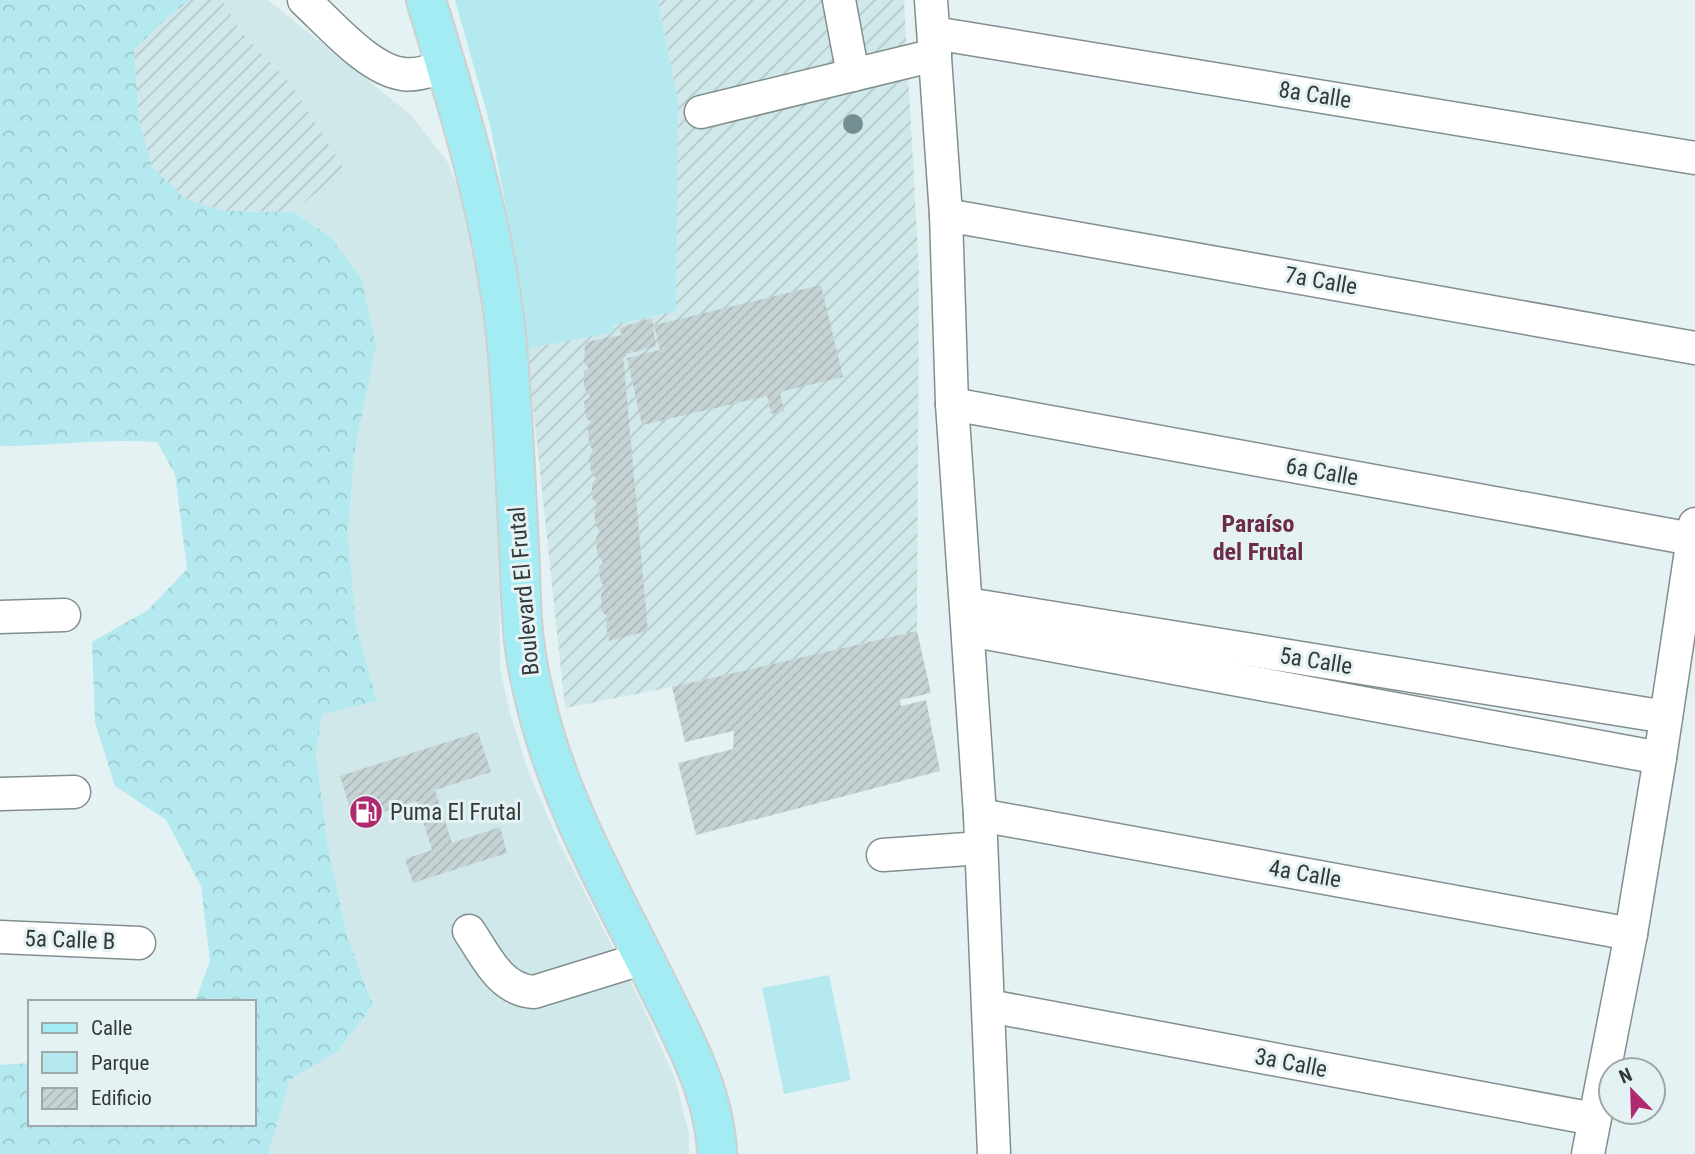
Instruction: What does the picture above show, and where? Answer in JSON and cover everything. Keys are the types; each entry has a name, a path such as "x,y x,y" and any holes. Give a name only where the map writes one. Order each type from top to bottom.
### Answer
{"main road":[{"name":"Boulevard El Frutal","path":"426,0 487,220 499,282 514,444 525,650 547,745 563,785 698,1071 713,1123 717,1154"}],"street":[{"path":"304,0 369,58 388,71 405,75 416,74 446,65"},
{"path":"839,0 853,75"},
{"path":"931,0 946,215 952,404 982,849 994,1154"},
{"path":"701,112 853,75 935,44"},
{"name":"8a Calle","path":"935,44 1695,158"},
{"name":"7a Calle","path":"946,215 1695,348"},
{"name":"6a Calle","path":"952,404 1694,531"},
{"path":"1588,1154 1631,934 1694,531"},
{"path":"0,617 64,615"},
{"name":"5a Calle","path":"968,617 1666,717"},
{"name":"5a Calle","path":"968,617 1660,758"},
{"path":"0,794 74,792"},
{"name":"4a Calle","path":"980,815 1631,934"},
{"path":"883,855 982,849"},
{"path":"469,931 502,979 520,991 534,992 644,958"},
{"name":"5a Calle B","path":"0,937 139,943"},
{"name":"3a Calle","path":"989,1006 1594,1119"}],"shaded area":[{"path":"190,0 222,0 242,33 291,84 344,169 293,212 226,211 187,200 152,167 139,120 134,50"},
{"path":"222,0 268,0 411,115 447,161 463,200 479,274 491,384 499,507 500,669 510,713 529,774 559,842 644,1009 675,1079 689,1135 689,1154 268,1154 290,1080 338,1051 373,1005 348,938 328,847 316,754 322,714 377,700 356,625 348,534 355,449 330,236 293,212 343,169 291,84 242,33"},
{"path":"658,0 904,0 919,271 917,631 672,687 565,708 527,349 613,331 612,325 678,102"}],"green space":[{"path":"0,0 190,0 134,50 139,120 152,167 187,200 226,211 293,212 330,236 361,278 376,346 355,449 348,534 356,625 377,701 322,714 316,754 328,847 348,938 373,1005 338,1051 290,1080 268,1154 0,1154 0,1065 28,1063 28,1126 256,1126 256,1000 196,1000 210,961 201,886 166,820 115,786 95,722 92,642 148,610 187,569 175,474 157,442 0,446"},
{"path":"455,0 658,0 678,102 676,311 613,325 613,332 527,349 515,256 490,124"},
{"path":"829,975 851,1080 784,1094 762,988"}],"building":[{"path":"821,285 843,377 780,392 784,411 771,414 767,396 642,425 627,358 660,350 654,325"},
{"path":"652,318 656,346 623,355 648,631 609,641 606,626 608,618 601,610 601,595 605,588 600,580 599,567 603,563 597,553 596,538 600,531 596,526 594,512 598,505 592,498 592,484 596,479 591,471 589,457 593,451 589,443 588,429 592,423 586,418 584,402 590,397 584,387 584,372 589,368 584,363 585,342 622,335 619,328"},
{"path":"917,631 931,693 900,700 901,706 926,700 940,771 696,835 678,763 733,749 734,731 685,742 672,687"},
{"name":"Puma El Frutal","path":"478,732 491,772 435,790 452,843 500,827 507,853 413,883 405,859 432,850 417,801 354,821 340,776"}],"place":[{"name":"Puma El Frutal","path":"366,812"}],"district":[{"name":"Paraíso del Frutal","path":"1258,538"}]}
